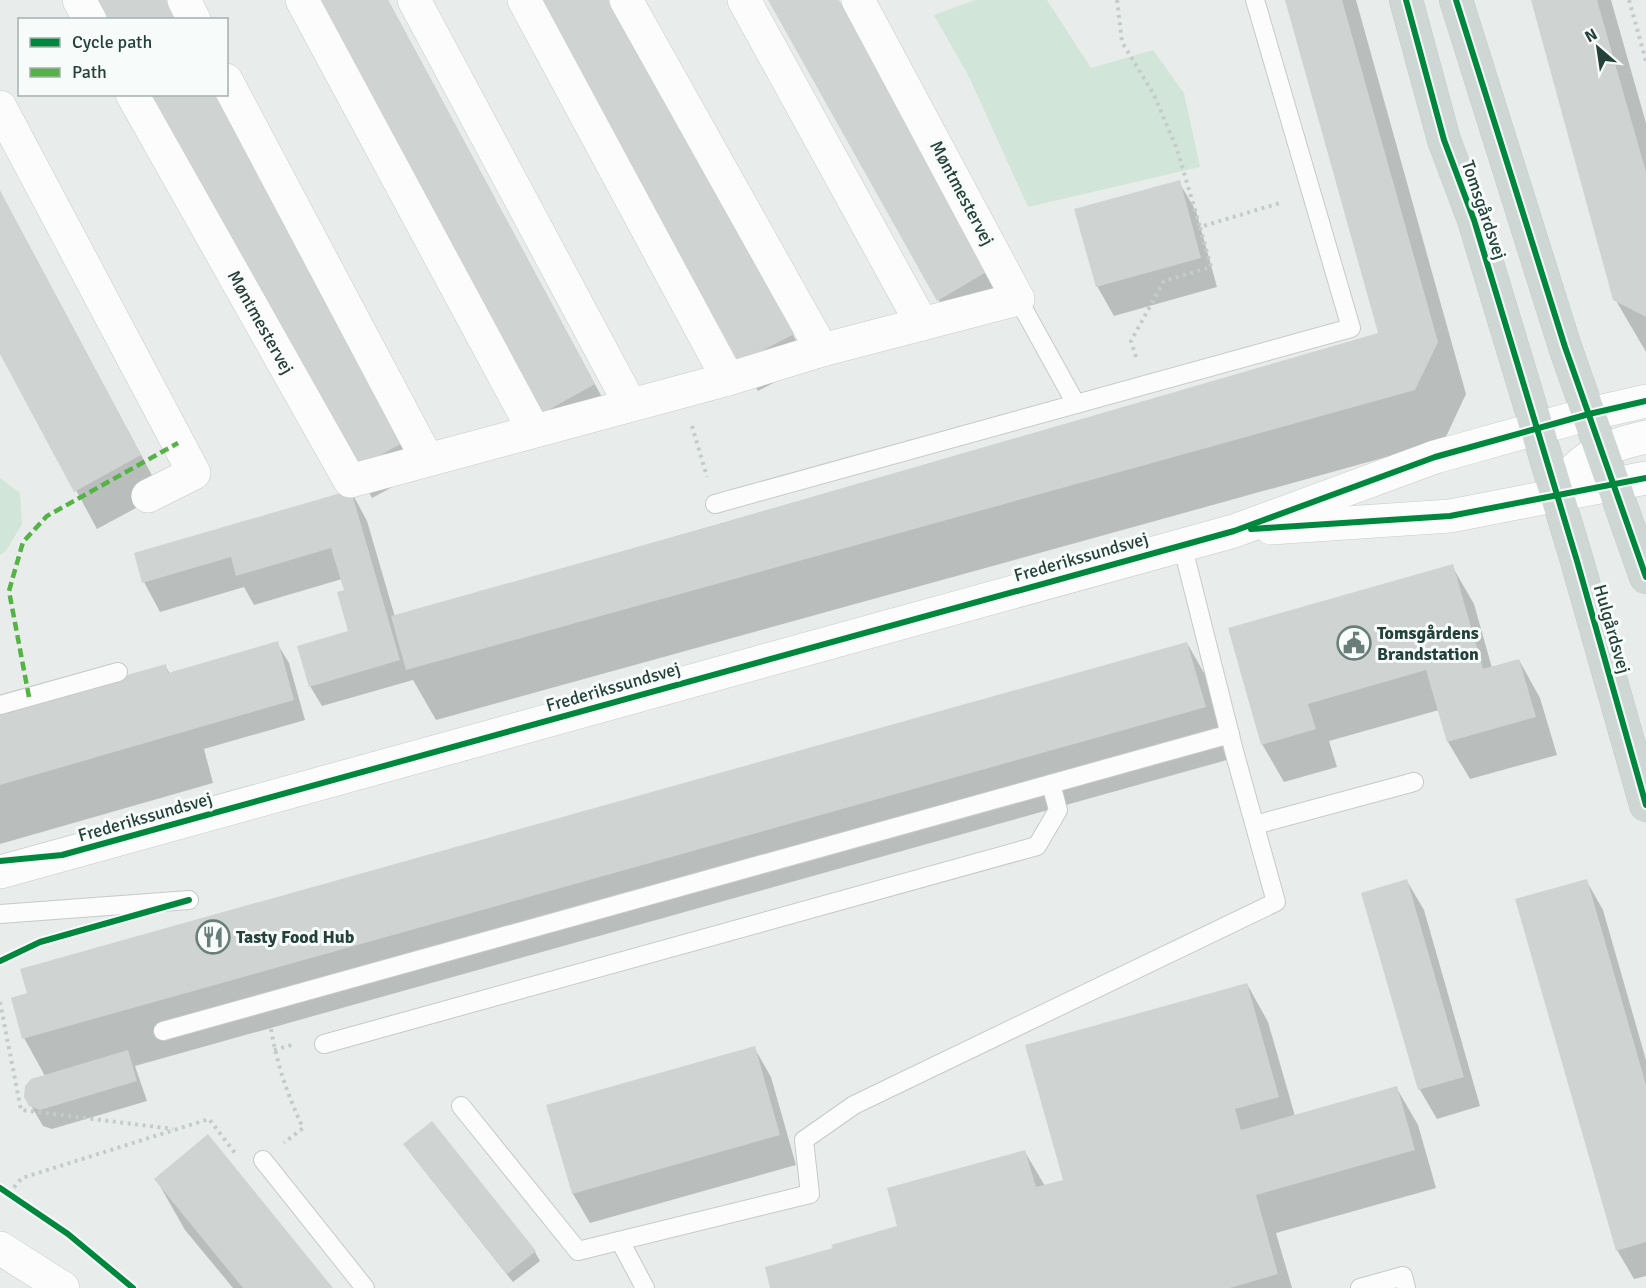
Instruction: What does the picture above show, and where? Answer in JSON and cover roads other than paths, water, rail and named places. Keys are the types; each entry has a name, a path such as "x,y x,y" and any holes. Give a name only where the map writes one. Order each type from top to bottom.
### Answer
{"main road":[{"name":"Tomsgårdsvej","path":"1406,0 1444,140 1474,220 1557,497"},
{"name":"Tomsgårdsvej","path":"1456,0 1565,347 1614,485"},
{"path":"1614,485 1646,577"},
{"name":"Hulgårdsvej","path":"1557,497 1646,805"}],"street":[{"path":"79,0 89,18"},
{"path":"184,0 193,18"},
{"path":"302,0 534,431"},
{"path":"414,0 630,404"},
{"path":"524,0 728,379"},
{"path":"626,0 822,350"},
{"path":"744,0 922,324"},
{"name":"Møntmestervej","path":"133,96 350,481 728,379 822,350 1018,299 858,0"},
{"path":"228,84 427,459"},
{"path":"0,107 194,473 148,496"},
{"name":"Frederikssundsvej","path":"0,872 1234,531 1434,457 1589,414 1646,401"},
{"path":"1557,497 1564,481 1575,468 1602,450 1614,444 1646,438"},
{"name":"Frederikssundsvej","path":"1234,531 1450,516 1646,478"},
{"path":"0,861 62,855"},
{"name":"Frederikssundsvej","path":"0,893 62,855"},
{"path":"0,1248 63,1288"}],"lane":[{"path":"715,504 1351,328 1255,0"},
{"path":"1018,299 1076,404"},
{"path":"461,1106 578,1251 810,1194 804,1140 854,1105 1276,902 1230,734 1182,544"},
{"path":"0,705 118,672"},
{"path":"163,1031 1230,734"},
{"path":"1255,825 1414,782"},
{"path":"324,1044 1037,846 1058,810 1050,784"},
{"path":"0,914 189,900"},
{"path":"263,1160 365,1288"},
{"path":"620,1241 645,1288"},
{"path":"1360,1288 1405,1282"}],"place":[{"name":"Tomsgårdens Brandstation","path":"1354,643"},
{"name":"Tasty Food Hub","path":"213,937"}]}
